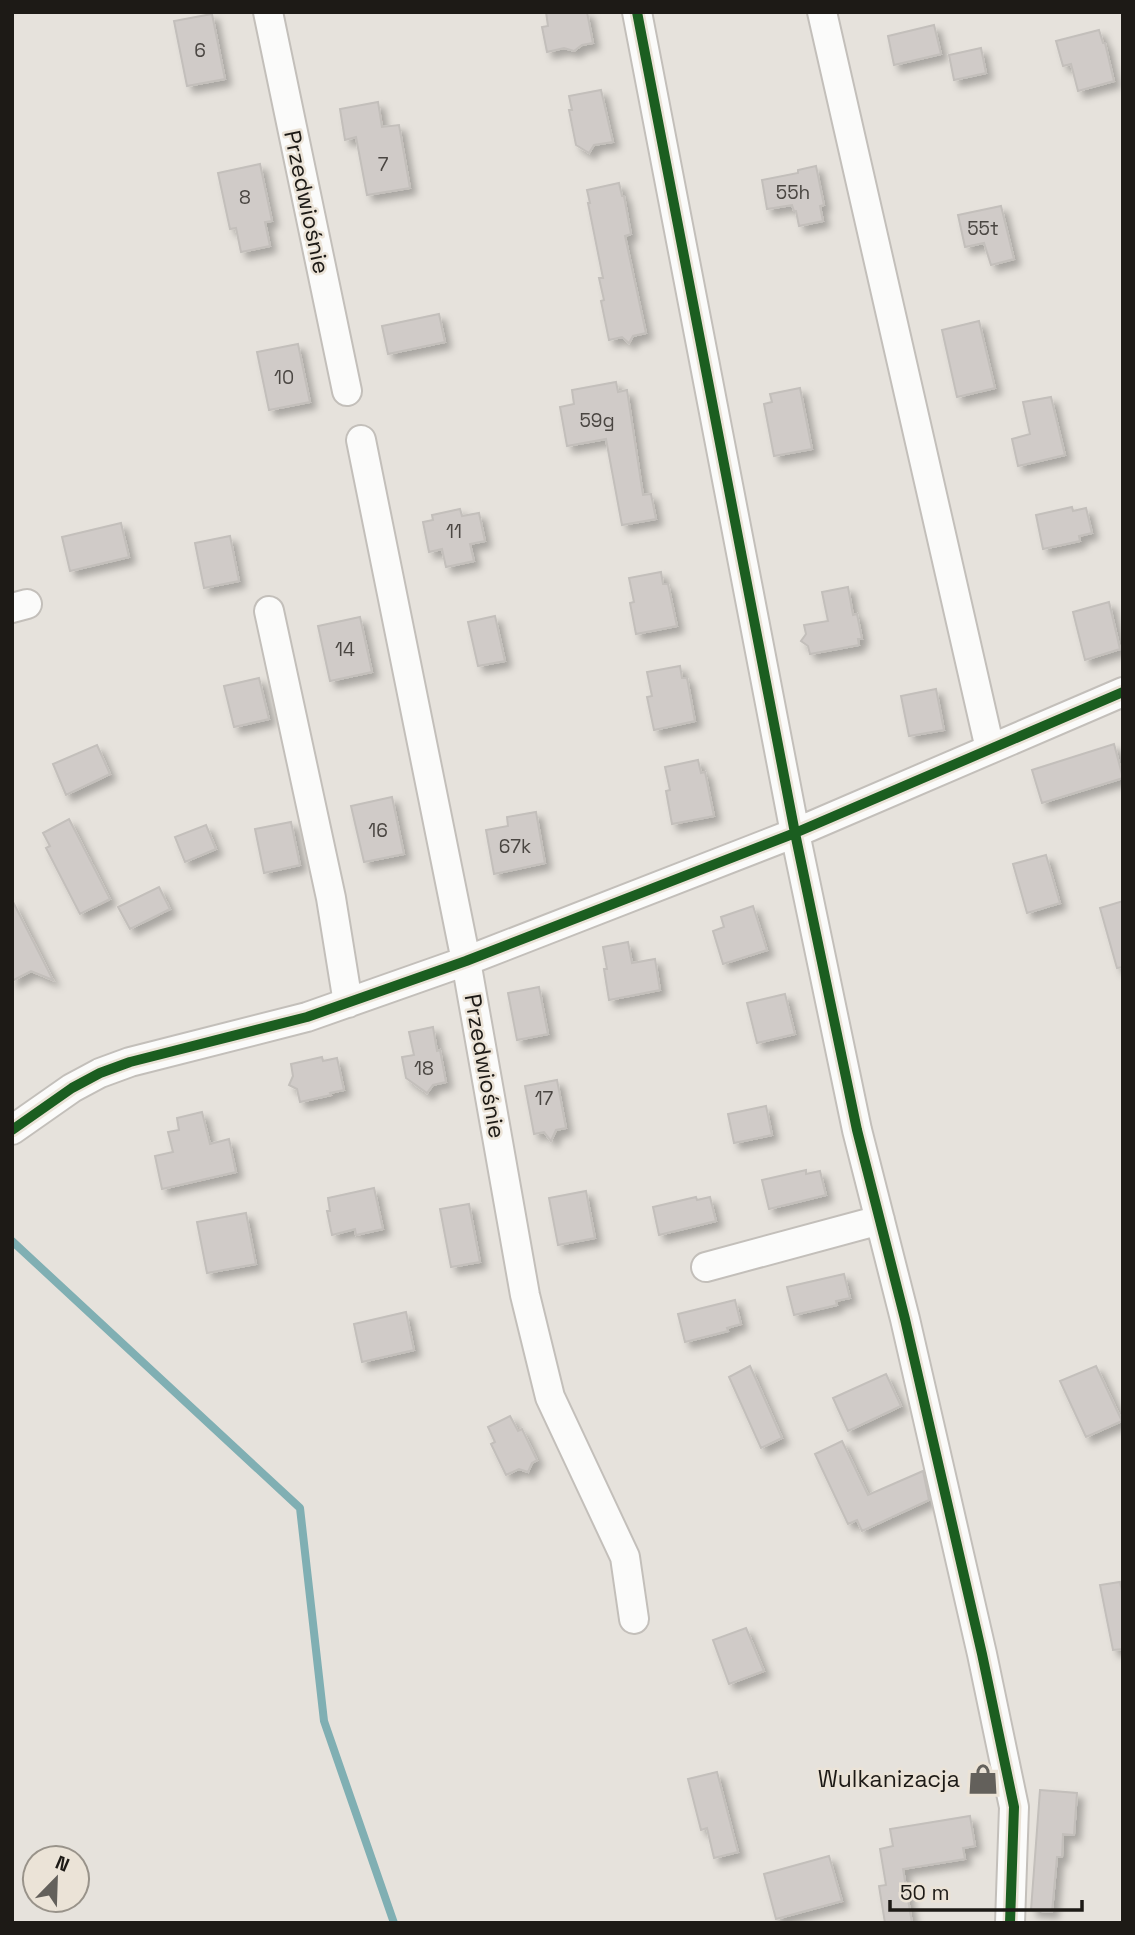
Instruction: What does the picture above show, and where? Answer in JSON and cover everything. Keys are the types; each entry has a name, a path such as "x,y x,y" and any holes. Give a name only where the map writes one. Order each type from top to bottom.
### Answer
{"street":[{"name":"Przedwiośnie","path":"268,12 347,391"},
{"path":"638,12 794,832 857,1130 908,1333 982,1654 1014,1807 1010,1923"},
{"path":"822,12 990,749"},
{"name":"Przedwiośnie","path":"361,440 466,961 525,1295 550,1397 625,1557 634,1619"},
{"path":"269,611 331,898 348,1003"},
{"path":"12,1130 72,1088 100,1073 130,1062 307,1017 466,961 794,832 1123,692"},
{"path":"706,1267 880,1220"}],"building":[{"path":"546,12 587,12 593,43 582,45 574,51 564,48 547,52 542,27 548,26"},
{"path":"212,14 225,79 187,86 174,21"},
{"path":"934,25 941,54 894,65 888,36"},
{"path":"1099,30 1114,81 1078,91 1071,64 1063,66 1056,41"},
{"path":"981,48 986,73 954,80 949,55"},
{"path":"601,90 613,142 594,145 589,153 576,145 569,96"},
{"path":"378,102 382,127 399,125 410,188 367,195 356,137 345,140 340,109"},
{"path":"260,164 272,221 265,222 270,246 241,252 236,228 230,229 218,173"},
{"path":"816,166 824,205 820,206 823,221 799,226 792,205 767,209 762,180 798,173 798,170"},
{"path":"619,183 631,234 625,236 646,333 633,336 629,343 622,337 609,340 601,301 604,300 599,278 603,278 587,190"},
{"path":"1001,206 1014,259 991,265 984,243 965,247 958,215"},
{"path":"439,314 445,342 388,354 382,326"},
{"path":"979,321 995,388 957,397 942,330"},
{"path":"298,344 310,402 269,410 257,352"},
{"path":"616,382 618,392 627,390 643,495 651,494 656,519 622,525 606,439 567,446 560,407 574,404 572,390"},
{"path":"800,388 812,449 774,456 764,404 772,402 770,394"},
{"path":"1051,397 1065,455 1018,466 1012,439 1030,434 1023,402"},
{"path":"1072,507 1073,511 1086,508 1092,533 1079,536 1080,541 1043,549 1036,515"},
{"path":"460,509 462,516 479,513 485,541 470,544 474,561 446,567 442,549 429,552 423,522 433,520 432,515"},
{"path":"121,523 129,557 70,571 62,537"},
{"path":"230,536 239,581 204,588 195,543"},
{"path":"661,572 663,584 668,584 677,626 636,634 630,603 634,602 629,578"},
{"path":"848,587 853,615 857,614 862,639 858,639 859,645 810,654 808,646 801,641 806,634 804,625 828,621 822,592"},
{"path":"1109,602 1120,649 1085,660 1073,612"},
{"path":"495,616 505,661 478,666 468,622"},
{"path":"360,617 372,672 330,681 318,626"},
{"path":"680,666 682,678 687,678 695,721 654,730 647,697 652,696 647,672"},
{"path":"259,678 269,719 234,727 224,686"},
{"path":"936,689 944,730 909,736 901,696"},
{"path":"1114,744 1123,778 1042,803 1032,770"},
{"path":"97,745 110,774 66,795 53,764"},
{"path":"698,760 701,773 705,772 714,816 672,824 666,791 670,790 665,767"},
{"path":"392,797 404,854 364,862 351,806"},
{"path":"536,812 545,863 494,874 486,830 508,826 507,817"},
{"path":"69,819 110,899 80,914 46,848 50,846 43,833"},
{"path":"291,822 300,865 264,873 255,829"},
{"path":"206,825 216,849 185,862 175,837"},
{"path":"1046,855 1060,903 1027,913 1013,864"},
{"path":"159,887 170,909 130,929 118,907"},
{"path":"12,900 53,980 31,971 12,981"},
{"path":"1123,901 1123,967 1117,968 1100,908"},
{"path":"753,906 767,950 723,964 713,931 724,927 721,917"},
{"path":"628,942 632,963 655,959 660,990 609,1000 603,947"},
{"path":"539,987 548,1034 517,1040 508,993"},
{"path":"785,994 795,1034 757,1043 747,1003"},
{"path":"433,1027 446,1082 433,1085 427,1093 406,1078 402,1057 414,1055 409,1032"},
{"path":"322,1057 323,1061 337,1058 344,1090 300,1102 297,1089 289,1085 293,1076 291,1064"},
{"path":"557,1080 566,1128 556,1130 551,1141 544,1132 534,1134 525,1086"},
{"path":"766,1106 772,1135 734,1143 728,1114"},
{"path":"202,1112 210,1144 229,1139 236,1172 162,1189 155,1156 173,1152 168,1132 179,1130 177,1118"},
{"path":"806,1170 806,1174 820,1171 826,1195 769,1209 762,1180"},
{"path":"374,1188 383,1229 356,1235 355,1229 332,1235 327,1211 330,1211 328,1198"},
{"path":"586,1191 595,1238 558,1245 549,1198"},
{"path":"696,1197 697,1200 710,1197 716,1221 659,1235 653,1207"},
{"path":"469,1204 480,1262 451,1267 440,1209"},
{"path":"246,1213 256,1264 207,1273 197,1222"},
{"path":"844,1274 850,1298 836,1301 837,1305 794,1315 787,1287"},
{"path":"735,1300 741,1324 727,1328 728,1331 685,1342 678,1314"},
{"path":"406,1312 414,1350 362,1362 354,1324"},
{"path":"750,1366 782,1438 761,1448 729,1377"},
{"path":"1096,1366 1122,1421 1086,1437 1060,1381"},
{"path":"886,1374 901,1406 848,1431 833,1398"},
{"path":"510,1416 518,1431 522,1429 537,1460 532,1463 528,1472 519,1469 506,1475 491,1444 495,1442 488,1427"},
{"path":"842,1441 868,1495 923,1471 929,1500 862,1531 857,1520 848,1524 815,1454"},
{"path":"1120,1582 1123,1595 1123,1649 1113,1650 1100,1585"},
{"path":"746,1628 764,1671 729,1684 713,1640"},
{"path":"717,1772 738,1852 714,1858 707,1828 701,1830 688,1779"},
{"path":"1040,1790 1077,1793 1074,1835 1063,1834 1062,1857 1057,1857 1052,1912 1031,1910"},
{"path":"970,1816 975,1846 963,1848 965,1859 903,1869 912,1923 885,1923 879,1886 886,1885 880,1849 893,1846 890,1829"},
{"path":"829,1856 842,1901 776,1919 764,1874"}],"waterway":[{"path":"12,1241 300,1508 324,1721 394,1923"}],"cycle path":[{"path":"637,12 795,833 857,1130 905,1319 982,1654 1014,1807 1010,1923"},
{"path":"12,1130 72,1088 100,1073 130,1062 307,1017 466,961 795,833 1123,692"}],"place":[{"name":"Wulkanizacja","path":"983,1779"}]}
